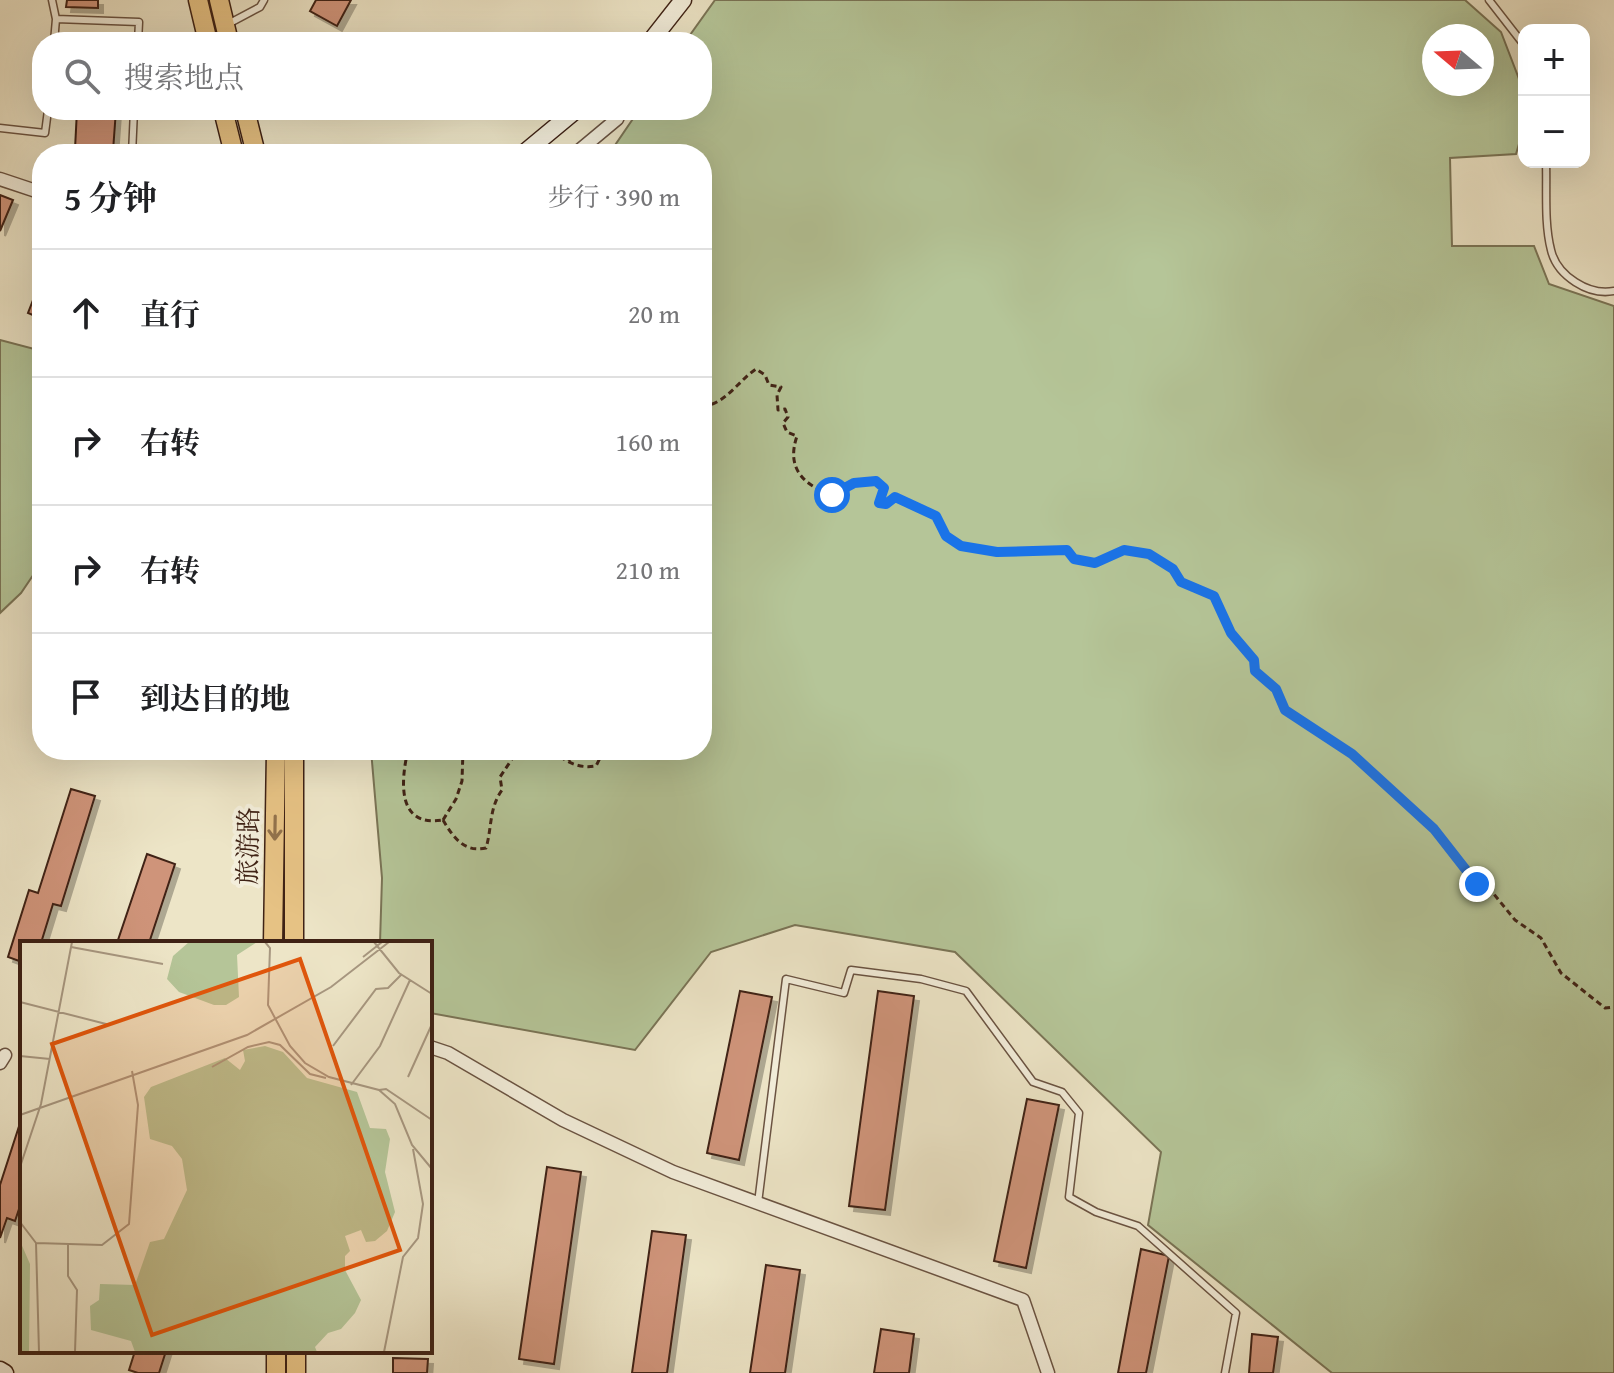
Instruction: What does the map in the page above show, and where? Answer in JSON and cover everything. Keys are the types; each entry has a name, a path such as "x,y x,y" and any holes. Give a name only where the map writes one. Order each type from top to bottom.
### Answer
{"main road":[{"path":"198,0 206,32"},
{"path":"219,0 227,32"},
{"path":"226,120 232,144"},
{"path":"248,120 254,144"},
{"name":"旅游路","path":"273,941 276,760"},
{"name":"旅游路","path":"294,760 294,941"}],"street":[{"path":"658,32 683,0"},
{"path":"535,144 564,120"},
{"path":"587,144 616,120"},
{"path":"0,179 32,190"},
{"path":"432,1048 448,1053 563,1120 673,1172 1023,1300 1048,1373"}],"lane":[{"path":"52,0 55,32"},
{"path":"229,32 260,7 264,0"},
{"path":"1489,0 1518,37"},
{"path":"56,19 139,22 138,32"},
{"path":"0,128 45,133 47,120"},
{"path":"132,144 134,120"},
{"path":"1546,168 1551,253 1562,270 1583,288 1614,291"},
{"path":"758,1203 786,979 844,993 851,970 921,979 966,991 1033,1082 1062,1092 1079,1113 1069,1197 1096,1212 1138,1226 1236,1313 1225,1373"}],"path":[{"path":"712,404 731,393 756,369 765,375 769,385 781,387 777,395 778,410 785,409 788,417 783,423 787,432 797,436 791,452 792,461 811,488 832,495 854,483 876,481 884,488 879,503 886,504 895,497 936,516 946,536 961,546 997,552 1067,550 1074,559 1095,563 1124,550 1149,554 1173,569 1181,582 1214,596 1231,633 1254,660 1255,671 1276,689 1285,710 1352,754 1434,829 1477,884 1493,893 1515,920 1541,938 1561,973 1605,1008 1614,1007"},
{"path":"406,760 402,793 409,809 420,818 434,822 443,820 456,799 462,781 463,760"},
{"path":"443,820 456,841 476,850 486,848 492,827 492,804 502,790 500,777 511,760"},
{"path":"562,760 582,768 596,766 599,760"}],"green space":[{"path":"715,0 1465,0 1492,24 1422,24 1422,96 1494,96 1494,26 1501,32 1518,76 1518,147 1516,154 1450,158 1452,246 1534,246 1549,284 1614,306 1614,1373 1332,1373 1148,1225 1161,1152 955,952 795,925 711,952 635,1050 432,1013 432,941 380,941 382,878 372,760 712,760 712,144 616,144 632,120 712,120 712,32 692,32"},
{"path":"0,340 32,348 32,577 21,593 0,613"}],"building":[{"path":"67,0 98,0 98,8 66,7"},
{"path":"316,0 351,0 337,26 310,11"},
{"path":"76,120 115,120 114,144 75,144"},
{"path":"0,195 13,200 0,231"},
{"path":"71,789 95,796 61,906 53,904 42,941 20,941 20,961 8,957 29,890 38,893"},
{"path":"147,854 175,864 150,941 118,941"},
{"path":"740,991 772,997 739,1160 707,1153"},
{"path":"878,991 914,996 885,1210 849,1206"},
{"path":"1027,1099 1059,1105 1026,1268 994,1261"},
{"path":"20,1123 20,1206 15,1221 7,1218 0,1238 0,1185"},
{"path":"547,1167 581,1172 554,1364 519,1359"},
{"path":"652,1231 686,1235 667,1373 632,1373"},
{"path":"1141,1249 1169,1256 1146,1373 1118,1373"},
{"path":"766,1265 800,1270 785,1373 750,1373"},
{"path":"881,1329 914,1334 909,1373 874,1373"},
{"path":"1252,1334 1278,1337 1273,1373 1249,1373"},
{"path":"134,1353 165,1353 159,1373 129,1370"},
{"path":"393,1358 428,1359 427,1373 393,1373"}],"route":[{"path":"832,495 854,483 876,481 884,488 879,503 886,504 895,497 936,516 946,536 961,546 997,552 1067,550 1074,559 1095,563 1124,550 1149,554 1173,569 1181,582 1214,596 1231,633 1254,660 1255,671 1276,689 1285,710 1352,754 1434,829 1477,884"}]}
